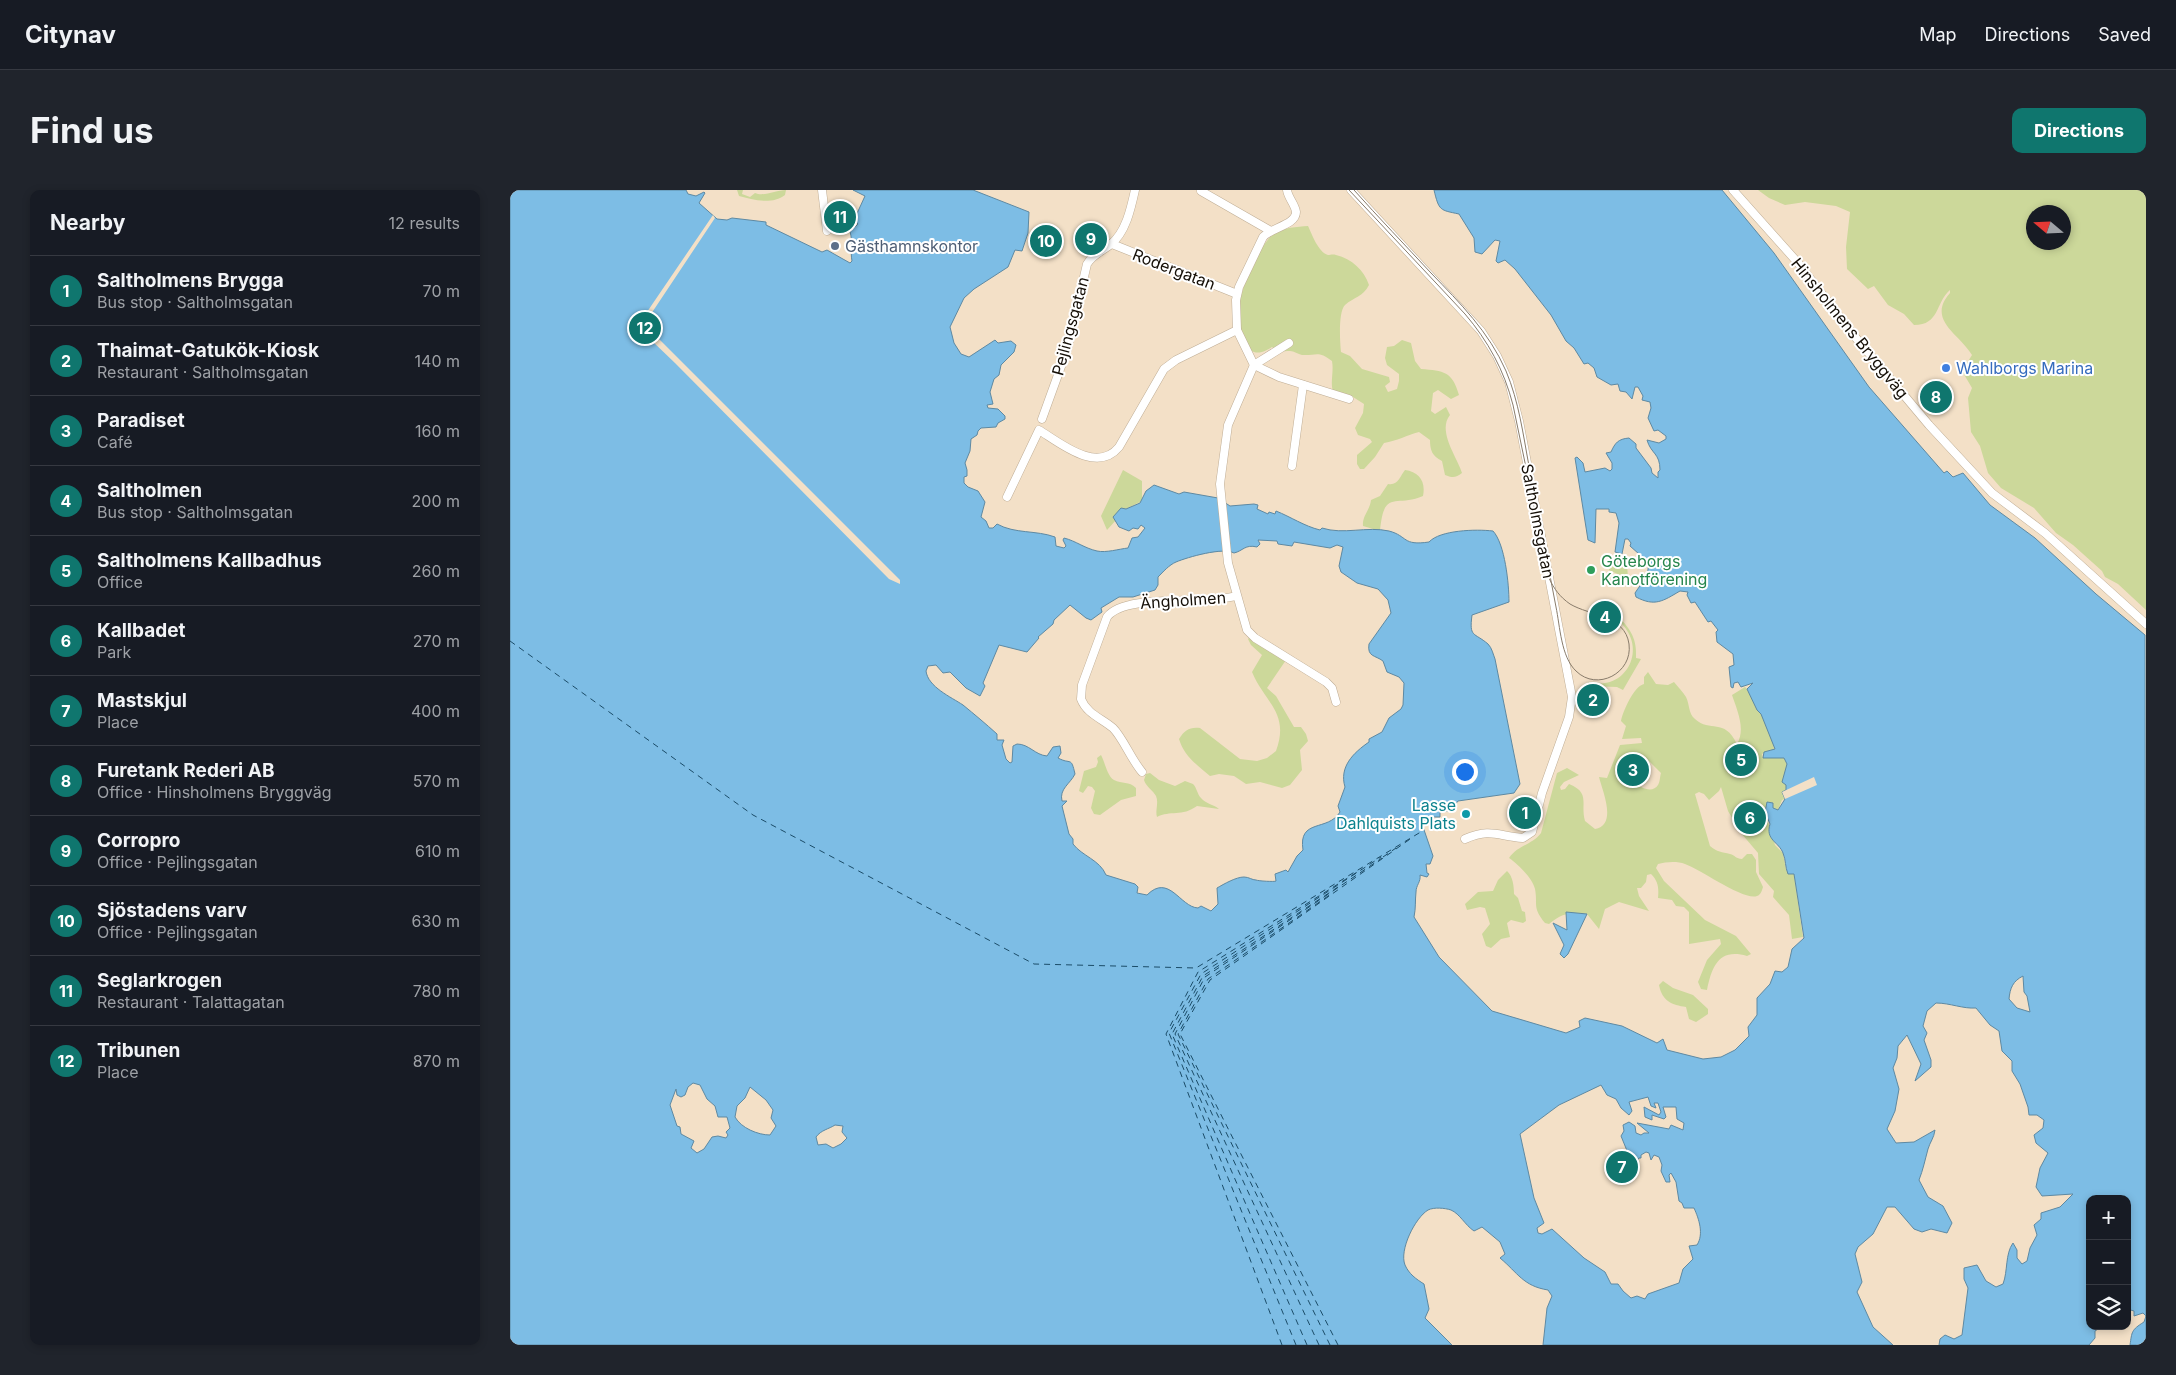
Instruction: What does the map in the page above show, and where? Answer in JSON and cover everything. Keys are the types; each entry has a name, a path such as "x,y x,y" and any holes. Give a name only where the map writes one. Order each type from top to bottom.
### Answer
{"street":[{"path":"822,190 827,231"},
{"name":"Pejlingsgatan","path":"1042,419 1067,350 1087,264 1094,256 1112,244 1124,225 1134,190"},
{"path":"1287,190 1296,210 1294,218 1287,224 1269,230 1259,243 1237,294 1237,330 1254,365 1303,385 1349,399"},
{"name":"Saltholmsgatan","path":"1351,190 1470,317 1489,343 1502,366 1513,396 1519,421 1572,697 1569,717 1542,793 1532,832 1523,838 1494,832 1465,838"},
{"name":"Hinsholmens Bryggväg","path":"1733,190 1799,264 1856,338 1928,424 1992,493 2045,533 2146,624"},
{"path":"1201,191 1269,230"},
{"name":"Rodergatan","path":"1112,244 1237,294"},
{"path":"1007,496 1039,430 1074,452 1098,458 1108,456 1119,447 1164,369 1176,360 1237,330"},
{"path":"1254,365 1289,343"},
{"name":"Ängholmen","path":"1254,365 1226,432 1220,484 1228,563 1236,596 1250,633 1326,682 1332,688 1336,702"},
{"path":"1292,466 1303,385"},
{"name":"Ängholmen","path":"1142,772 1133,761 1116,732 1089,711 1080,699 1082,685 1107,618 1112,612 1131,604 1207,600 1236,596"}],"green space":[{"path":"737,190 743,190 742,194 750,197 755,193 762,194 786,190 785,195 768,201 739,196"},
{"path":"1758,190 2146,190 2146,610 2118,584 2105,577 2102,571 2073,545 2056,533 2034,508 2001,488 1988,473 1980,446 1971,432 1968,398 1972,388 1962,371 1972,355 1943,319 1942,311 1950,290 1945,295 1933,317 1922,324 1914,325 1904,314 1888,305 1874,286 1868,289 1847,269 1846,247 1850,212 1836,206 1805,202 1785,205 1769,198"},
{"path":"1308,226 1324,253 1336,255 1352,262 1361,270 1369,285 1364,292 1348,302 1343,309 1340,327 1341,352 1350,356 1362,369 1389,377 1390,382 1385,386 1388,392 1397,389 1399,374 1387,365 1385,358 1387,347 1394,346 1402,340 1411,343 1415,361 1421,369 1441,372 1453,381 1459,395 1451,399 1438,390 1433,393 1431,411 1435,414 1446,407 1450,415 1447,421 1447,436 1462,473 1460,475 1450,477 1445,475 1442,461 1432,452 1430,440 1419,432 1384,443 1364,469 1360,469 1357,464 1357,455 1372,442 1370,439 1358,435 1355,428 1363,413 1364,404 1353,397 1333,392 1332,361 1320,355 1302,355 1292,351 1279,351 1272,347 1261,352 1254,352 1245,343 1241,330 1241,295 1258,255 1274,234 1290,228"},
{"path":"1123,470 1142,481 1142,501 1126,509 1107,530 1101,516"},
{"path":"1405,470 1418,475 1423,486 1423,496 1388,504 1384,509 1380,531 1363,526 1371,500 1380,496 1388,484 1394,484"},
{"path":"1612,559 1627,563 1628,579 1609,570"},
{"path":"1619,617 1632,635 1636,658 1641,659 1623,690 1617,687 1588,686 1588,682 1602,683 1614,680 1624,673 1630,664 1633,653 1632,641 1626,629 1615,618"},
{"path":"1250,637 1286,660 1267,688 1276,696 1294,727 1301,727 1308,741 1300,750 1302,770 1290,785 1282,788 1260,782 1246,784 1234,776 1219,774 1210,776 1188,755 1179,739 1188,730 1200,728 1240,759 1257,761 1267,758 1276,751 1280,738 1278,717 1252,672 1262,655 1251,645 1248,639"},
{"path":"1648,672 1656,684 1668,685 1674,682 1686,697 1691,714 1695,719 1706,725 1722,728 1732,736 1737,744 1740,738 1741,726 1732,695 1745,687 1764,718 1771,734 1774,750 1762,754 1763,758 1784,758 1787,770 1817,785 1782,800 1778,810 1773,808 1773,803 1768,802 1765,812 1775,845 1783,853 1786,869 1794,874 1803,937 1792,939 1789,915 1773,897 1774,891 1759,874 1758,853 1741,833 1728,811 1721,787 1709,800 1704,794 1699,792 1695,794 1710,846 1717,851 1740,859 1747,854 1752,854 1756,860 1756,872 1763,887 1757,896 1751,896 1742,894 1685,864 1672,862 1658,864 1656,868 1664,881 1705,920 1736,936 1751,954 1747,956 1730,955 1718,961 1711,973 1707,990 1701,989 1698,982 1707,960 1721,944 1720,939 1689,944 1689,912 1684,907 1676,906 1672,900 1658,898 1658,884 1651,874 1647,875 1646,882 1641,888 1637,888 1639,896 1649,911 1619,902 1605,909 1599,929 1587,914 1566,914 1549,924 1545,923 1538,913 1535,889 1531,880 1509,858 1541,833 1557,773 1567,768 1579,775 1564,782 1560,787 1561,790 1565,789 1569,784 1580,791 1583,799 1585,821 1595,829 1602,826 1606,821 1607,806 1599,777 1607,778 1620,745 1642,743 1641,738 1622,739 1626,726 1621,721 1624,711 1636,689 1644,684 1644,677","holes":["1628,756 1642,759 1645,757 1661,773 1659,784 1654,788 1649,789 1638,786 1626,772 1625,765"]},
{"path":"1101,755 1112,778 1128,783 1136,788 1136,796 1121,800 1100,815 1094,814 1091,808 1095,791 1092,787 1088,786 1083,793 1079,791 1084,771 1096,767 1097,758"},
{"path":"1150,773 1159,780 1175,786 1185,781 1193,784 1203,800 1219,809 1197,806 1186,811 1157,817 1156,796 1144,780 1146,774"},
{"path":"1507,871 1512,879 1514,894 1518,898 1522,911 1525,912 1526,921 1523,923 1511,920 1507,923 1510,937 1501,939 1491,948 1486,946 1482,934 1490,924 1485,908 1480,907 1467,910 1465,904 1478,892 1493,891 1498,880"},
{"path":"1663,981 1673,988 1693,995 1708,1009 1708,1014 1696,1022 1689,1019 1686,1007 1676,1005 1665,998 1659,985"}],"water":[{"path":"510,190 686,190 688,194 696,196 704,192 699,203 717,219 727,220 732,218 766,222 766,225 822,252 827,250 850,263 852,261 850,232 858,224 854,220 865,196 853,190 973,190 1029,212 1028,233 1022,251 1015,250 1008,267 974,289 964,298 950,327 954,343 961,354 969,357 995,340 998,343 1011,341 1016,345 1014,352 1001,365 999,375 994,379 990,392 993,404 987,405 988,408 998,409 1005,416 1005,419 998,423 996,427 981,428 978,431 977,435 971,439 970,451 965,463 967,476 964,477 964,483 978,491 985,502 981,517 986,521 989,528 993,528 997,524 1011,529 1048,535 1055,537 1056,546 1064,548 1066,546 1064,538 1097,551 1128,548 1132,538 1138,537 1145,528 1141,525 1138,529 1133,528 1129,531 1119,527 1113,517 1121,508 1126,509 1140,503 1146,491 1154,485 1179,494 1184,492 1218,498 1230,506 1258,505 1257,509 1268,514 1269,512 1275,514 1276,511 1320,530 1322,528 1338,531 1372,529 1389,531 1414,543 1429,542 1441,535 1468,530 1493,531 1501,545 1507,575 1509,602 1472,615 1471,628 1474,634 1489,646 1495,659 1520,784 1514,793 1458,801 1454,806 1449,806 1450,811 1440,811 1440,817 1431,817 1431,822 1422,824 1433,856 1430,864 1426,864 1427,873 1429,874 1427,877 1420,875 1416,890 1414,917 1439,957 1492,1011 1566,1033 1580,1027 1579,1021 1585,1018 1622,1026 1657,1043 1663,1039 1667,1050 1703,1059 1721,1057 1735,1050 1749,1036 1748,1027 1757,1015 1757,998 1770,984 1775,971 1782,972 1788,967 1792,949 1804,938 1794,874 1788,874 1783,853 1769,834 1770,824 1765,812 1767,802 1773,803 1773,808 1778,810 1785,799 1782,792 1786,790 1786,785 1782,782 1787,764 1784,758 1763,758 1764,752 1775,749 1761,714 1757,710 1747,689 1753,683 1741,687 1738,682 1734,683 1733,688 1731,687 1729,667 1734,665 1733,654 1717,642 1716,632 1718,630 1711,621 1708,622 1695,602 1691,603 1687,595 1688,592 1680,591 1659,602 1648,602 1636,597 1635,593 1647,575 1648,562 1630,546 1631,543 1628,539 1625,539 1622,554 1615,552 1619,523 1616,513 1609,512 1609,509 1596,509 1595,543 1588,540 1575,458 1577,457 1583,463 1585,472 1605,468 1610,471 1612,463 1606,453 1611,452 1620,440 1629,438 1636,444 1636,448 1651,468 1652,473 1658,478 1660,470 1659,460 1647,440 1659,443 1666,439 1666,436 1658,430 1654,431 1648,418 1651,408 1650,402 1642,400 1643,396 1638,387 1635,387 1632,399 1626,392 1620,391 1618,384 1611,385 1597,377 1594,368 1588,363 1584,364 1574,348 1566,341 1551,315 1515,269 1505,260 1498,263 1496,261 1500,241 1495,240 1482,254 1475,252 1474,238 1459,214 1448,212 1441,208 1437,202 1434,190 1722,190 1774,253 1869,387 1944,473 1947,471 1953,477 1963,473 1990,505 2035,538 2096,594 2145,635 2146,1316 2143,1313 2134,1316 2134,1311 2131,1310 2131,1195 2086,1195 2086,1330 2096,1330 2095,1338 2089,1345 1939,1345 1940,1339 1945,1335 1954,1339 1962,1335 1968,1288 1964,1279 1964,1268 1977,1265 1986,1281 1996,1287 2003,1284 2010,1247 2013,1243 2017,1250 2017,1258 2022,1264 2027,1261 2030,1248 2037,1235 2034,1225 2041,1219 2041,1213 2060,1207 2073,1194 2042,1196 2036,1187 2040,1168 2048,1153 2036,1143 2034,1135 2043,1128 2044,1120 2037,1115 2029,1115 2020,1084 2012,1071 2012,1061 2002,1051 1999,1031 1990,1025 1976,1008 1936,1003 1927,1011 1923,1026 1927,1033 1924,1040 1931,1060 1931,1067 1915,1081 1921,1064 1907,1035 1898,1046 1897,1058 1893,1068 1899,1089 1895,1111 1887,1129 1896,1143 1914,1142 1935,1130 1919,1180 1928,1197 1943,1206 1952,1223 1947,1233 1931,1229 1922,1232 1914,1229 1895,1207 1887,1207 1873,1234 1858,1247 1855,1254 1862,1282 1857,1292 1873,1327 1893,1345 1543,1345 1547,1308 1552,1296 1548,1290 1532,1285 1521,1278 1500,1258 1505,1254 1500,1242 1482,1227 1474,1231 1449,1209 1433,1208 1423,1214 1413,1227 1406,1243 1404,1259 1409,1271 1424,1284 1429,1309 1425,1318 1452,1345 510,1345","holes":["1258,540 1277,541 1278,544 1292,546 1294,542 1330,548 1337,545 1343,547 1339,566 1341,572 1357,583 1378,589 1388,600 1391,613 1369,644 1369,651 1370,654 1383,661 1387,672 1399,677 1404,683 1403,705 1401,709 1389,718 1382,732 1369,739 1369,742 1349,761 1344,773 1345,787 1338,806 1340,812 1335,818 1315,826 1305,833 1303,850 1297,856 1288,872 1286,870 1275,874 1276,881 1260,881 1244,877 1237,878 1217,888 1218,904 1211,911 1201,906 1198,908 1192,906 1168,889 1155,889 1147,895 1137,893 1138,887 1135,884 1106,875 1100,866 1073,844 1073,839 1069,834 1062,806 1067,801 1062,801 1061,797 1063,790 1075,774 1070,762 1058,758 1061,753 1060,746 1053,747 1047,756 1017,744 1013,746 1012,762 1010,763 1006,759 1002,745 1004,740 997,740 997,734 963,705 935,687 926,671 928,666 936,665 943,673 950,672 966,688 980,696 985,686 983,683 999,645 1027,652 1038,637 1070,605 1091,620 1102,612 1101,608 1119,597 1133,597 1155,590 1158,585 1158,577 1176,562 1197,555 1222,551 1234,553 1247,547 1257,547 1260,544","2023,976 2024,992 2027,996 2030,1012 2017,1008 2009,999 2014,983","693,1083 700,1085 707,1099 715,1106 718,1117 727,1117 730,1128 726,1132 728,1135 726,1138 712,1137 704,1149 697,1153 691,1148 694,1141 681,1134 680,1127 677,1126 670,1105 676,1089 677,1095 681,1097 685,1095 688,1087","1601,1085 1607,1095 1616,1099 1621,1108 1629,1115 1632,1111 1629,1102 1648,1097 1651,1106 1656,1108 1654,1103 1658,1103 1661,1112 1659,1115 1644,1107 1645,1117 1652,1120 1652,1115 1664,1119 1666,1117 1663,1107 1676,1107 1677,1119 1684,1123 1683,1130 1671,1125 1669,1129 1637,1123 1649,1133 1641,1135 1636,1133 1635,1126 1629,1122 1623,1125 1624,1131 1621,1136 1632,1163 1635,1164 1641,1158 1641,1155 1646,1152 1649,1153 1651,1160 1654,1155 1659,1157 1662,1165 1661,1171 1666,1182 1670,1182 1669,1175 1671,1173 1676,1182 1679,1201 1684,1208 1694,1208 1696,1212 1700,1226 1699,1241 1697,1245 1689,1246 1693,1259 1683,1269 1679,1283 1648,1294 1645,1299 1637,1296 1631,1298 1618,1284 1611,1284 1605,1272 1584,1258 1552,1229 1542,1234 1538,1233 1537,1228 1544,1223 1534,1198 1520,1134 1559,1105","750,1087 766,1100 773,1110 771,1118 776,1126 770,1135 760,1134 746,1128 735,1117 737,1106 745,1098","835,1125 843,1126 842,1132 847,1138 833,1148 826,1144 818,1145 816,1137"]},
{"path":"1566,912 1587,914 1568,954 1564,958 1560,954 1564,945 1553,923 1567,930"},
{"path":"2146,1316 2146,1345 2130,1345 2133,1332 2144,1322"}],"pier":[{"path":"713,215 715,218 649,317 649,329 900,580 900,584 889,579 675,363 650,339 633,328 647,312"},
{"path":"1814,777 1817,785 1785,799 1782,792"}],"ferry route":[{"path":"510,641 753,815 1034,964 1196,968 1424,830"},
{"path":"1338,1345 1180,1034 1210,980 1413,837"},
{"path":"1383,857 1396,848"},
{"path":"1296,1345 1169,1033 1201,974 1381,857"},
{"path":"1319,1345 1175,1034 1205,977 1382,858"},
{"path":"1282,1345 1166,1034 1198,972 1362,869"},
{"path":"1307,1345 1172,1034 1203,976 1338,887"},
{"path":"1330,1345 1178,1034 1208,979 1331,894"}],"tram line":[{"path":"1349,190 1465,314 1494,356 1505,380 1513,405 1549,578 1551,582 1553,586 1563,599 1578,608 1614,622 1626,634 1629,654 1620,671 1612,676 1594,680 1584,677 1571,665 1564,650 1560,632 1553,589 1549,572 1520,418 1514,394 1499,357 1491,343 1463,307 1354,190"}],"place":[{"name":"Seglarkrogen","path":"840,217"},
{"name":"Corropro","path":"1091,239"},
{"name":"Sjöstadens varv","path":"1046,241"},
{"name":"Gästhamnskontor","path":"835,246"},
{"name":"Tribunen","path":"645,328"},
{"name":"Wahlborgs Marina","path":"1946,368"},
{"name":"Furetank Rederi AB","path":"1936,397"},
{"name":"Göteborgs Kanotförening","path":"1591,570"},
{"name":"Saltholmen","path":"1605,617"},
{"name":"Thaimat-Gatukök-Kiosk","path":"1593,700"},
{"name":"Saltholmens Kallbadhus","path":"1741,760"},
{"name":"Paradiset","path":"1633,770"},
{"name":"Saltholmens Brygga","path":"1525,813"},
{"name":"Lasse Dahlquists Plats","path":"1466,814"},
{"name":"Kallbadet","path":"1750,818"},
{"name":"Mastskjul","path":"1622,1167"}]}
